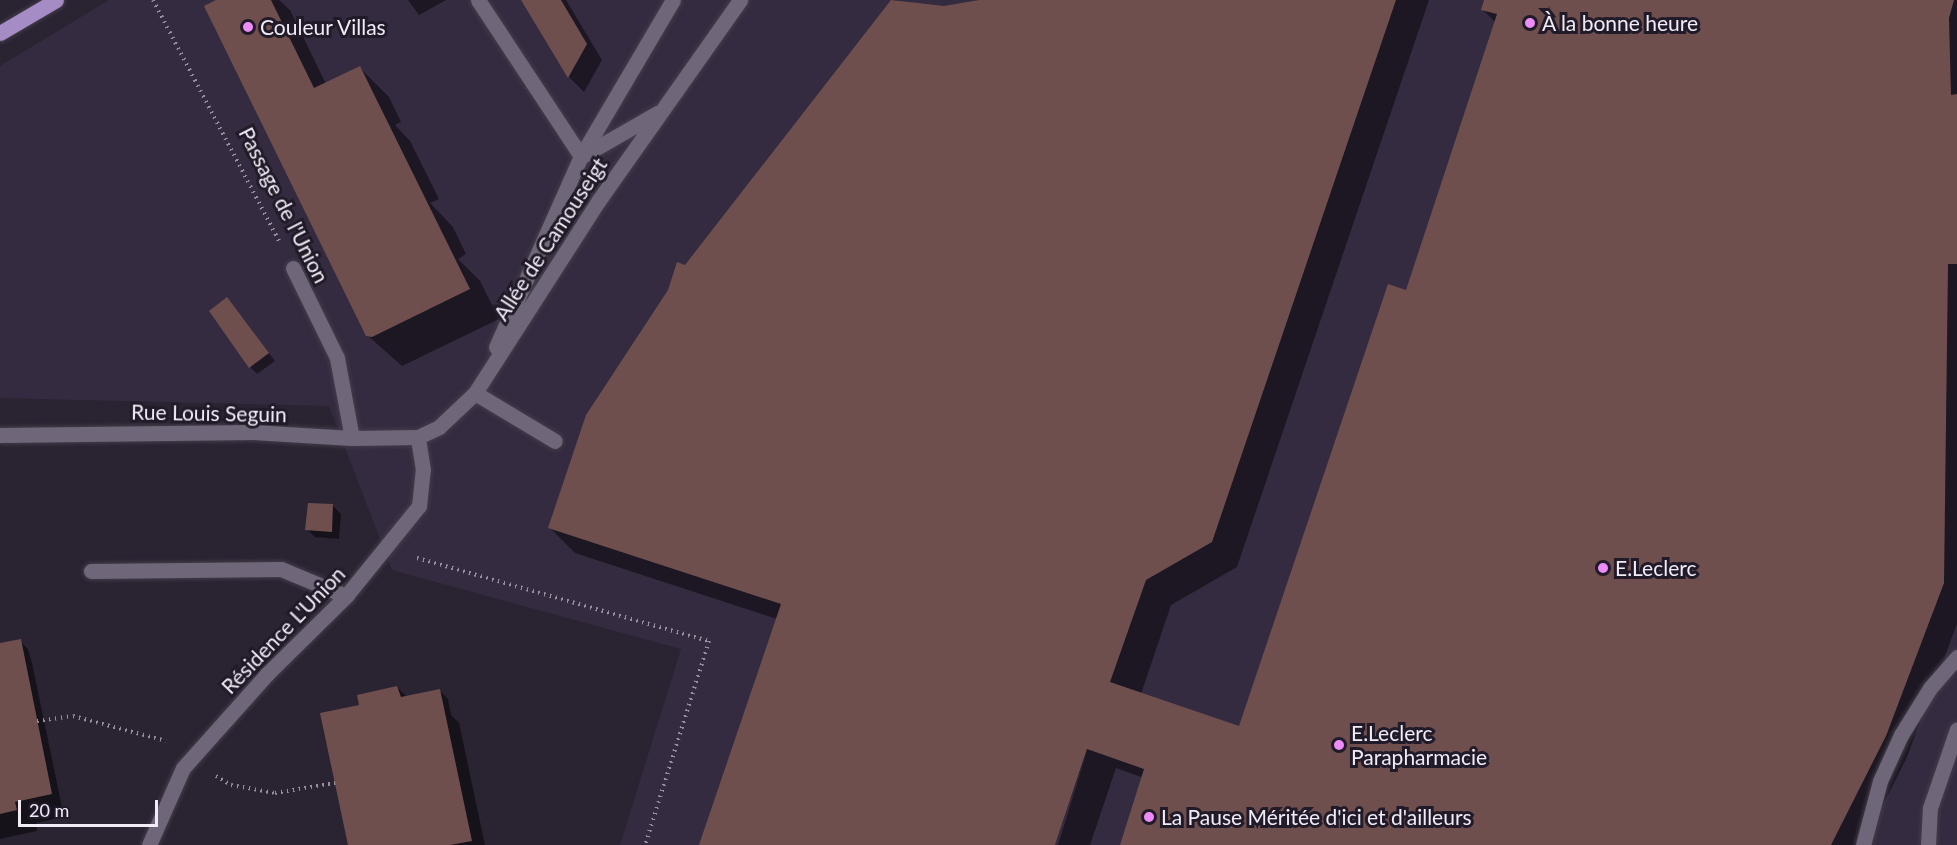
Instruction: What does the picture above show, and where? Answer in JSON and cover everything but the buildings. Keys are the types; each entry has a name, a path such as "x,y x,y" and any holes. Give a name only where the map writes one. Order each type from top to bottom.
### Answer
{"main road":[{"path":"0,33 56,0"}],"street":[{"path":"478,0 581,156"},
{"name":"Allée de Camouseigt","path":"475,393 581,156 674,0"},
{"name":"Allée de Camouseigt","path":"418,437 439,427 475,393 599,200 740,0"},
{"name":"Allée de Camouseigt","path":"581,156 662,110"},
{"name":"Passage de l'Union","path":"293,268 337,358 352,438"},
{"path":"475,393 555,441"},
{"name":"Rue Louis Seguin","path":"0,435 253,432 352,438 418,437"},
{"name":"Résidence L'Union","path":"149,845 190,760 346,596 419,506 423,470 418,437"},
{"path":"91,571 281,569 346,596"},
{"path":"1863,845 1880,781 1901,735 1930,688 1957,657"},
{"path":"1928,845 1930,808 1957,729"}],"path":[{"name":"Passage de l'Union","path":"153,0 293,268"},
{"path":"414,557 709,641 645,845"},
{"path":"37,721 73,716 163,738 190,760 231,785 275,793 335,783"}],"shaded area":[{"path":"109,0 1957,0 1957,845 620,845 681,649 392,570 329,406 0,398 0,66"}],"place":[{"name":"À la bonne heure","path":"1530,23"},
{"name":"Couleur Villas","path":"248,27"},
{"name":"E.Leclerc","path":"1603,568"},
{"name":"E.Leclerc Parapharmacie","path":"1339,745"},
{"name":"La Pause Méritée d'ici et d'ailleurs","path":"1149,817"}]}
